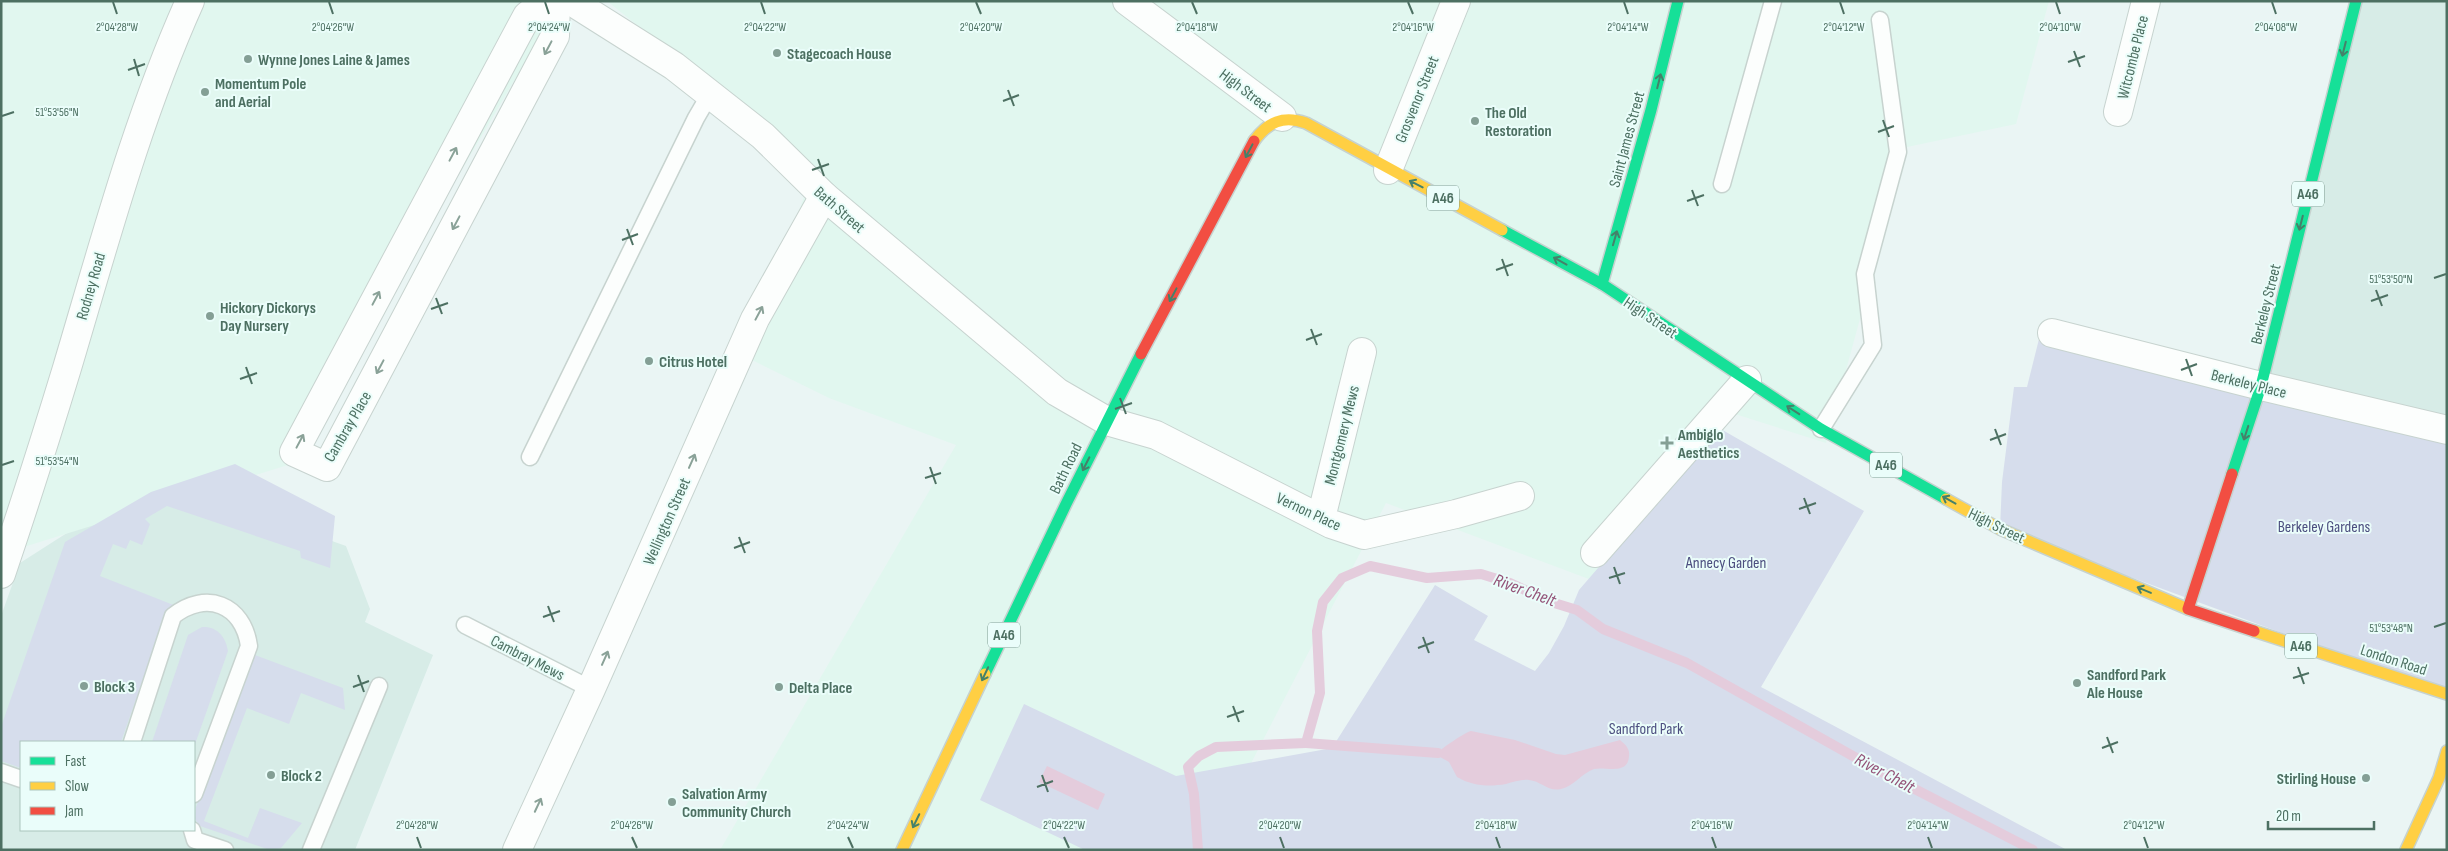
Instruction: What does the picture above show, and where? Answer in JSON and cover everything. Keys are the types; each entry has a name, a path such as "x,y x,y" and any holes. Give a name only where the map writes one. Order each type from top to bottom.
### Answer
{"main road":[{"name":"Saint James Street","path":"1602,284 1651,110 1678,1"},
{"name":"Berkeley Street","path":"2188,609 2261,386 2356,1"},
{"name":"High Street","path":"1282,117 1293,118 1306,123 1388,170 1602,284 1821,429 2000,528 2188,609"},
{"name":"Bath Road","path":"902,850 1107,421 1256,140 1266,127 1282,117"},
{"name":"London Road","path":"2188,609 2447,694"},
{"path":"2406,850 2439,778 2447,752"}],"street":[{"name":"Rodney Road","path":"1,574 67,367 104,236 139,132 190,1"},
{"name":"Cambray Place","path":"545,1 527,16 294,452 327,467 555,36 556,1"},
{"name":"Bath Street","path":"571,1 674,66 710,94 763,136 824,196 1056,392 1107,421"},
{"name":"High Street","path":"1127,1 1282,117"},
{"name":"Grosvenor Street","path":"1388,170 1456,1"},
{"name":"Witcombe Place","path":"2118,112 2146,1"},
{"name":"Wellington Street","path":"517,850 591,689 755,320 824,196"},
{"name":"Berkeley Place","path":"2052,333 2261,386 2447,430"},
{"name":"Montgomery Mews","path":"1320,518 1362,352"},
{"path":"1595,554 1747,380"},
{"name":"Vernon Place","path":"1107,421 1156,435 1320,518 1364,535 1456,514 1520,496"}],"lane":[{"path":"1722,184 1773,1"},
{"path":"1821,429 1873,345 1865,274 1898,152 1880,20"},
{"path":"530,457 696,118 710,94"},
{"path":"132,741 173,616 183,608 195,603 220,605 232,611 241,621 247,633 248,646 195,791"},
{"name":"Cambray Mews","path":"465,625 591,689"},
{"path":"311,850 378,686"},
{"path":"1,772 20,779"},
{"path":"192,831 195,840 225,850"}],"shaded area":[{"path":"1,1 561,1 288,465 1,554"},
{"path":"607,1 2049,1 2016,124 1907,147 1826,443 1735,414 1605,585 1386,503 1206,850 720,850 956,445 829,398 744,356 815,168"},
{"path":"2356,1 2447,1 2447,694 2261,386"},
{"path":"166,482 346,546 370,609 365,622 433,655 355,850 1,850 1,616 20,563 70,531"},
{"path":"1471,731 1515,740 1556,754 1565,755 1620,740 1629,751 1628,762 1620,768 1594,769 1570,785 1556,790 1526,780 1500,785 1481,785 1457,777 1449,762 1440,757 1438,753 1453,741"},
{"path":"1047,766 1105,794 1098,810 1039,782"}],"green space":[{"name":"Berkeley Gardens","path":"2041,331 2447,430 2447,694 2000,529 2002,482 2014,387 2027,387"},
{"name":"Sandford Park","path":"1719,428 1864,511 1761,687 2067,850 1085,850 980,800 1024,704 1176,776 1332,748 1435,585 1488,616 1474,640 1535,671 1549,653 1564,626 1579,590"},
{"path":"235,464 335,516 330,568 301,558 300,551 167,506 145,519 150,524 142,545 130,540 126,549 113,544 100,576 176,606 166,613 121,741 20,741 20,768 1,761 1,727 65,542 151,492"},
{"path":"202,627 212,628 223,637 228,651 195,744 195,741 152,741 188,635"},
{"path":"255,655 343,688 345,710 301,693 289,724 247,708 204,821 248,838 260,808 302,823 281,848 270,850 200,826 195,819 196,807"}],"waterway":[{"name":"River Chelt","path":"1198,850 1194,794 1188,767 1199,756 1216,747 1306,743 1320,693 1317,631 1323,602 1342,578 1370,566 1427,578 1481,574 1510,583 1551,602 1577,610 1603,629 1687,663 1876,769 2033,850"},
{"path":"1306,743 1438,753"}],"traffic: fast":[{"path":"1602,284 1651,110 1678,1"},
{"path":"2232,474 2261,386 2356,1"},
{"path":"1502,230 1602,284 1821,429 1946,499"},
{"path":"985,674 1066,504 1141,354"}],"traffic: slow":[{"path":"1254,141 1265,129 1277,122 1290,120 1306,123 1502,230"},
{"path":"1946,499 2000,529 2188,609"},
{"path":"2254,631 2447,694"},
{"path":"902,850 985,674"},
{"path":"2406,850 2439,778 2447,751"}],"traffic: jam":[{"path":"1141,354 1254,141"},
{"path":"2232,474 2188,609 2254,631"}],"place":[{"name":"Stagecoach House","path":"777,53"},
{"name":"Wynne Jones Laine & James","path":"248,59"},
{"name":"Momentum Pole and Aerial","path":"205,92"},
{"name":"The Old Restoration","path":"1475,121"},
{"name":"Hickory Dickorys Day Nursery","path":"210,316"},
{"name":"Citrus Hotel","path":"649,361"},
{"name":"Ambiglo Aesthetics","path":"1667,443"},
{"name":"Sandford Park Ale House","path":"2077,683"},
{"name":"Block 3","path":"84,686"},
{"name":"Delta Place","path":"779,687"},
{"name":"Block 2","path":"271,775"},
{"name":"Stirling House","path":"2366,778"},
{"name":"Salvation Army Community Church","path":"672,802"}],"park label":[{"name":"Annecy Garden","path":"1726,562"}]}
